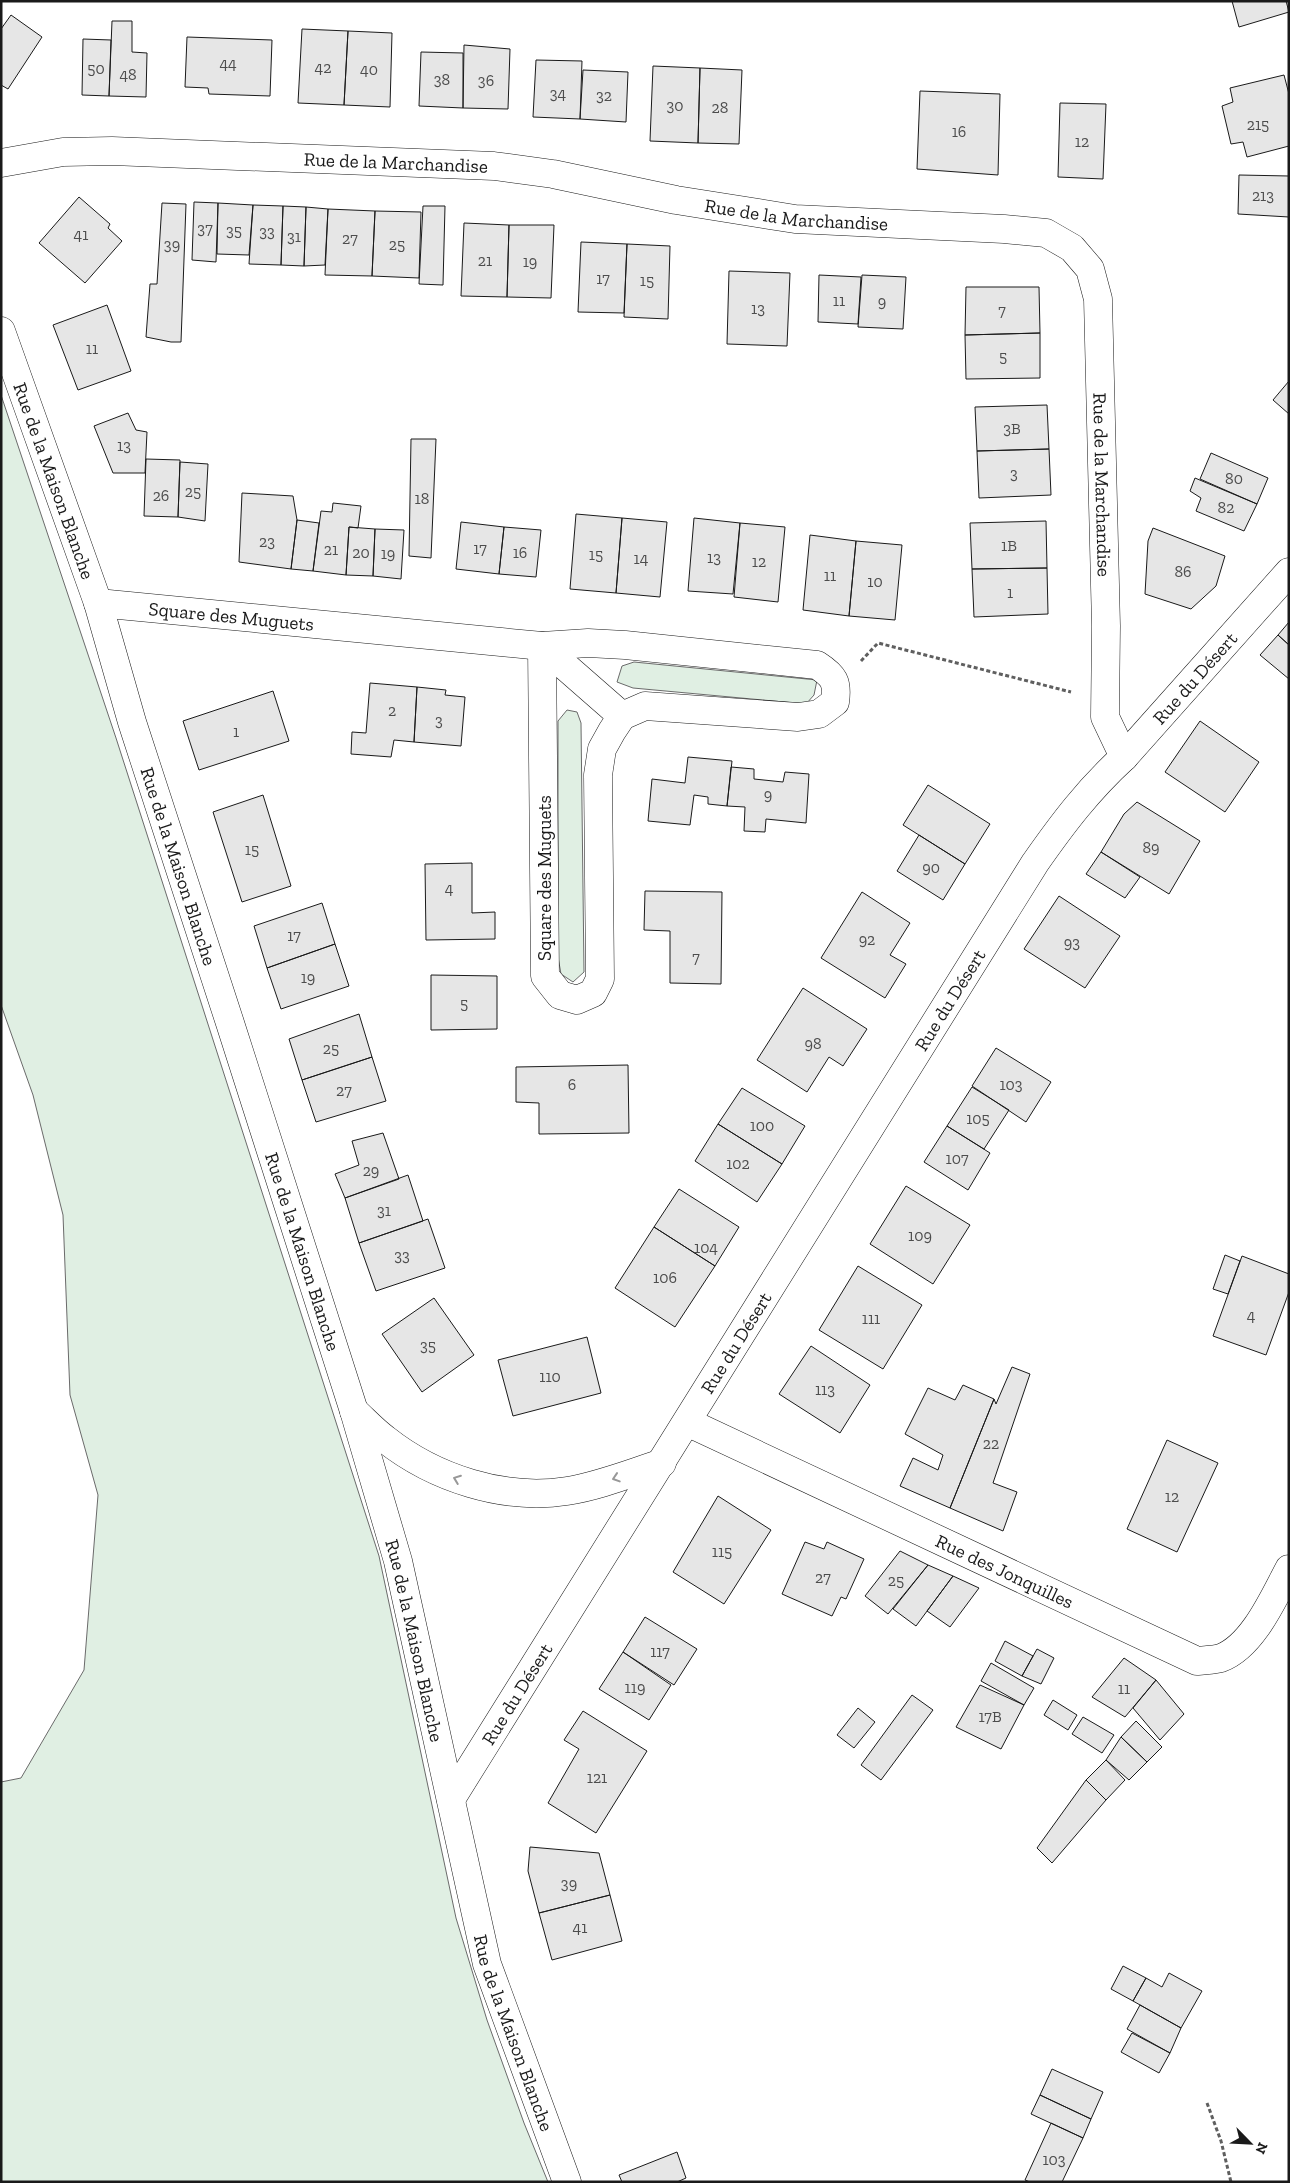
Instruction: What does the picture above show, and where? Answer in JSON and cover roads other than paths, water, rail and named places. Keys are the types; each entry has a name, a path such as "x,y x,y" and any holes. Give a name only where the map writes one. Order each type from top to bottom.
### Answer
{"street":[{"name":"Rue de la Marchandise","path":"1,163 63,152 112,151 494,166 570,177 676,200 796,219 1004,229 1046,233 1072,248 1090,269 1098,300 1106,626 1105,717 1124,756"},
{"name":"Rue de la Maison Blanche","path":"1,331 98,603 132,722 354,1411 398,1561 487,1964 568,2182"},
{"name":"Rue du Désert","path":"452,1799 1035,863 1073,809 1124,756 1289,572"},
{"name":"Square des Muguets","path":"98,603 542,646 588,643 625,645 817,665 830,674 837,688 835,702 819,714 798,717 645,706 622,716 602,749 598,775 600,979 593,993 578,1000 560,995 545,976 544,684 542,646"},
{"path":"542,646 622,716"},
{"path":"354,1411 385,1440 423,1463 456,1479 494,1490 528,1493 566,1491 607,1481 662,1463"},
{"name":"Rue des Jonquilles","path":"687,1422 1197,1661 1221,1658 1244,1642 1261,1622 1289,1569"}]}
